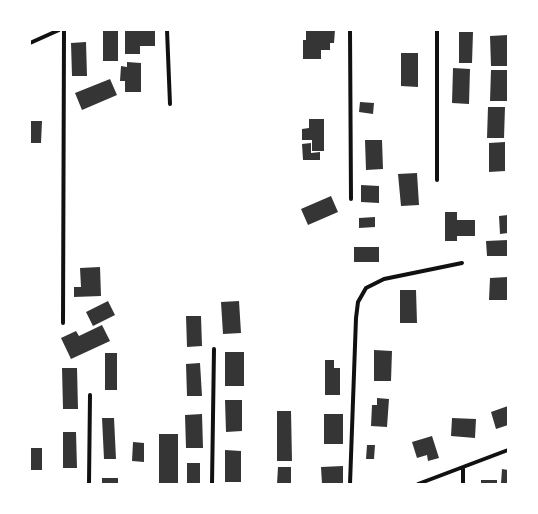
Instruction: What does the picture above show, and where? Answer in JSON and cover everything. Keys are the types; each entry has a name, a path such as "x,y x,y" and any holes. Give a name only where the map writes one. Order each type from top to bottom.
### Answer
{"street":[{"path":"30,43 59,30"},
{"path":"63,323 64,30"},
{"path":"167,30 170,104"},
{"path":"350,30 351,199"},
{"path":"437,30 437,180"},
{"path":"350,484 356,318 358,302 366,288 384,279 462,263"},
{"path":"212,484 214,350"},
{"path":"89,484 90,395"},
{"path":"418,484 508,450"},
{"path":"463,468 463,484"}],"building":[{"path":"125,30 155,30 155,46 140,46 140,54 125,54"},
{"path":"306,30 335,30 334,43 330,43 330,50 321,50 321,59 303,59 303,40 306,40"},
{"path":"103,31 118,31 118,61 103,61"},
{"path":"459,32 473,32 472,63 459,63"},
{"path":"508,35 508,66 491,66 490,36"},
{"path":"86,42 87,76 72,76 71,43"},
{"path":"401,53 418,53 418,87 401,86"},
{"path":"127,62 141,63 141,92 125,92 125,81 120,81 121,66 127,67"},
{"path":"453,68 470,69 469,104 452,103"},
{"path":"491,70 507,70 507,101 490,101"},
{"path":"110,79 117,95 82,110 75,93"},
{"path":"360,102 374,103 373,114 359,112"},
{"path":"488,107 505,107 504,138 487,138"},
{"path":"309,119 324,119 324,151 312,151 312,140 302,140 302,129 309,128"},
{"path":"30,121 42,121 41,143 30,143"},
{"path":"365,140 382,140 383,169 366,170"},
{"path":"505,142 505,171 489,172 489,143"},
{"path":"311,143 311,153 320,152 320,160 303,160 302,144"},
{"path":"417,173 419,205 401,206 398,174"},
{"path":"361,185 379,186 379,203 361,202"},
{"path":"331,196 338,212 308,225 301,209"},
{"path":"445,212 457,212 457,220 475,220 475,236 457,236 457,241 445,241"},
{"path":"508,215 508,233 500,234 499,216"},
{"path":"375,217 375,227 359,228 359,218"},
{"path":"508,240 508,256 487,256 486,241"},
{"path":"354,247 379,247 379,262 354,262"},
{"path":"100,267 101,296 74,297 74,287 81,287 80,268"},
{"path":"508,277 508,300 489,300 490,278"},
{"path":"400,290 416,290 417,323 400,323"},
{"path":"108,301 115,315 93,326 86,312"},
{"path":"239,301 241,333 223,334 221,302"},
{"path":"186,316 201,316 202,346 187,347"},
{"path":"102,325 110,341 71,359 61,338 76,331 79,336"},
{"path":"374,350 392,351 391,381 374,381"},
{"path":"225,352 244,352 244,386 225,386"},
{"path":"105,353 117,353 117,390 105,390"},
{"path":"325,360 334,360 334,368 340,368 340,395 325,395"},
{"path":"200,363 202,396 187,396 186,364"},
{"path":"62,368 77,368 78,409 63,409"},
{"path":"377,398 389,399 387,427 371,426 372,405 377,405"},
{"path":"225,400 242,400 242,431 226,432"},
{"path":"508,406 508,425 496,429 491,412"},
{"path":"277,411 291,411 292,461 277,461"},
{"path":"202,414 203,448 186,448 185,415"},
{"path":"324,414 343,414 343,444 324,444"},
{"path":"102,418 114,418 116,459 104,459"},
{"path":"452,418 476,419 475,438 451,436"},
{"path":"63,432 76,432 77,468 63,468"},
{"path":"159,434 178,434 178,484 159,484"},
{"path":"432,436 439,458 428,461 427,455 417,458 412,442"},
{"path":"133,442 144,443 144,462 132,461"},
{"path":"367,445 375,445 374,459 366,459"},
{"path":"30,448 42,448 42,470 30,470"},
{"path":"225,450 241,451 241,482 225,482"},
{"path":"187,463 200,463 200,484 187,484"},
{"path":"343,466 343,484 322,484 321,467"},
{"path":"278,467 291,467 291,484 277,484"},
{"path":"502,469 508,470 508,484 501,484"},
{"path":"102,478 118,478 118,484 102,484"},
{"path":"481,480 497,480 497,484 481,484"}]}
